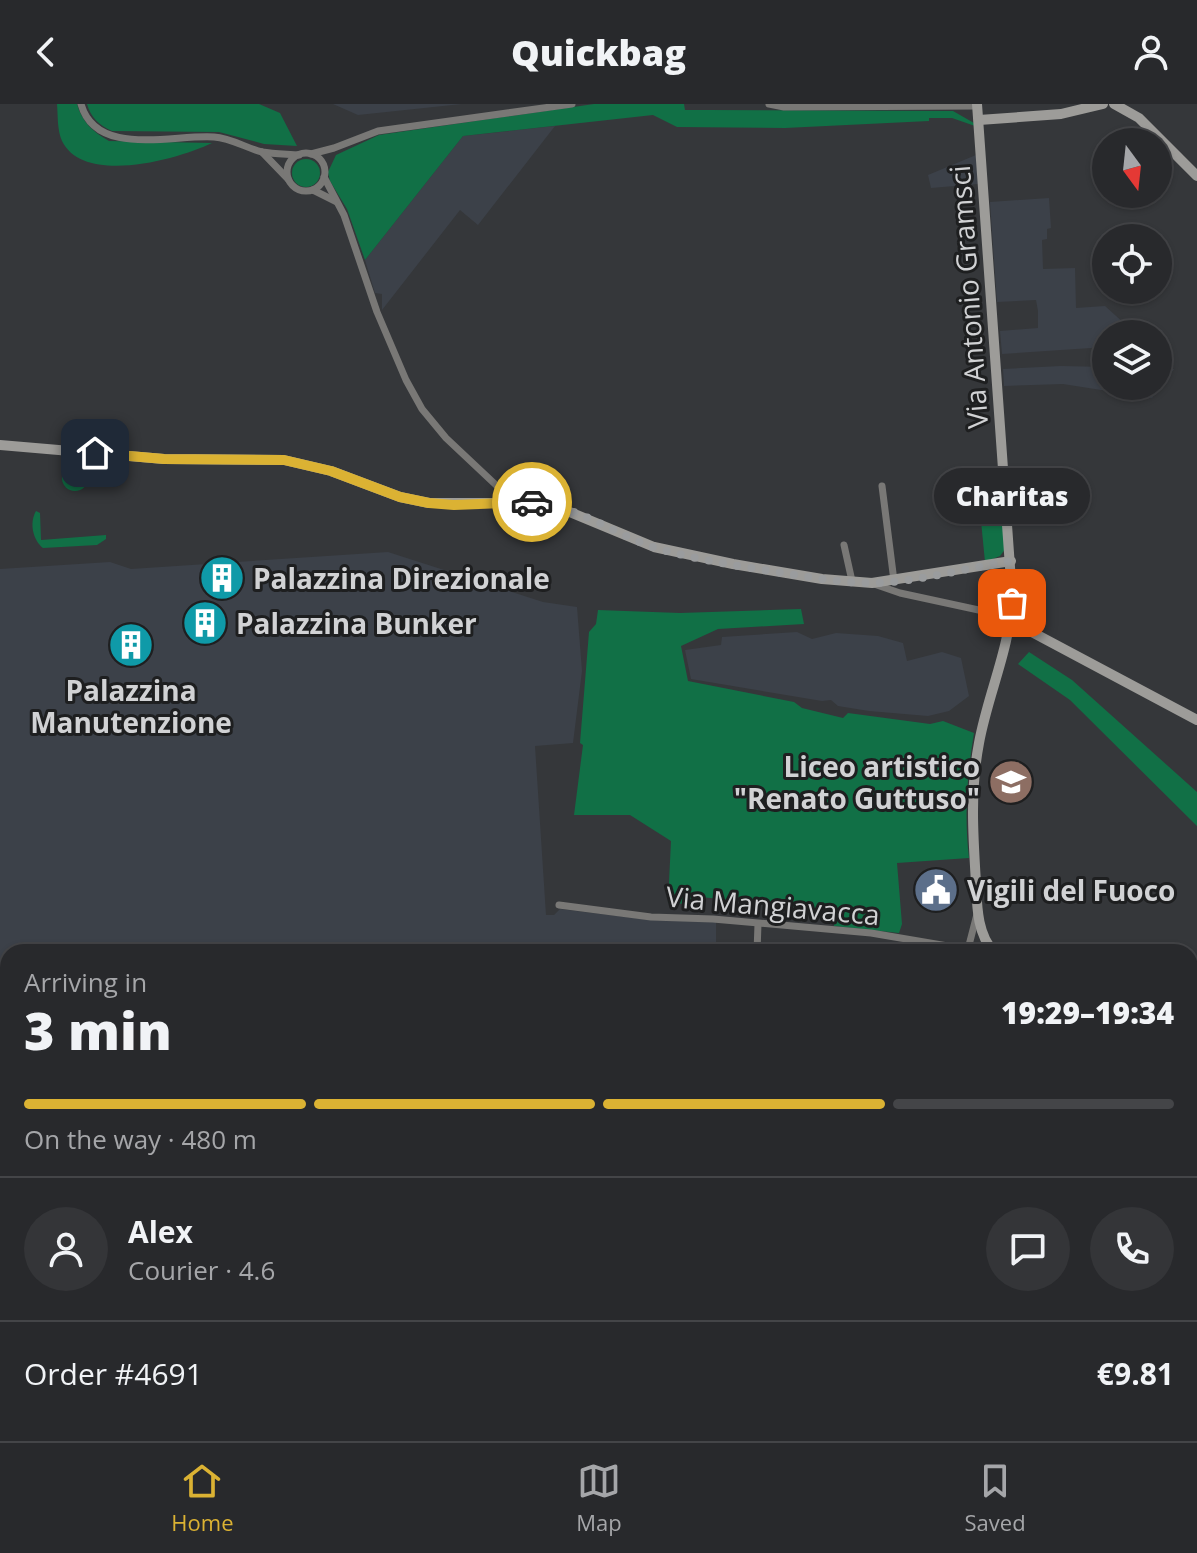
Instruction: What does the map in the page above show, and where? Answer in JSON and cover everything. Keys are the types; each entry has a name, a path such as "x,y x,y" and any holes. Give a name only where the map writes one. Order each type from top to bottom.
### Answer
{"main road":[{"path":"979,120 1061,114 1103,104"},
{"path":"1114,104 1139,118 1197,176"},
{"name":"Via Antonio Gramsci","path":"978,105 1011,561 1008,617 979,740 971,809 978,912 987,944"},
{"path":"0,448 156,458 284,460 331,471 413,500 454,505 548,503 582,515 638,542 665,550 806,577 872,583 1011,561"},
{"path":"1008,617 1197,720"}],"street":[{"path":"81,104 93,126 110,137 215,137 262,152 299,155 334,148 354,138 394,128 572,104"},
{"path":"769,104 784,107 978,105"},
{"path":"334,148 324,166 324,177 344,215 377,312 422,409 446,438 497,486 515,486 548,503"},
{"path":"262,152 296,188 313,190 335,201"},
{"path":"311,154 324,166"},
{"path":"288,179 290,162 299,155"},
{"path":"313,190 324,177"},
{"path":"487,504 497,486"},
{"path":"882,486 894,581"},
{"path":"946,497 1006,491"},
{"path":"844,545 852,581"},
{"path":"872,583 900,593 1008,617"},
{"name":"Via Mangiavacca","path":"559,905 651,917 687,917 871,933 938,944"},
{"name":"Via Antonio Gramsci","path":"969,944 978,912"},
{"path":"757,944 758,924"}],"shaded area":[{"path":"333,104 462,104 358,115"},
{"path":"555,126 478,225 460,210 382,310 382,294 375,293 365,260 463,136"},
{"path":"976,155 978,184 931,188 928,175"},
{"path":"1049,198 1051,228 1047,229 1047,239 1042,240 1043,269 1075,268 1076,308 1105,306 1120,320 1092,320 1092,348 1002,354 1000,331 1038,328 1038,311 1036,300 997,302 990,202"},
{"path":"1092,367 1092,389 1063,384 1004,386 1003,369"},
{"path":"388,552 543,602 577,607 582,671 573,743 535,746 546,915 554,915 560,909 651,920 716,922 716,944 0,944 0,569 110,562 131,569"},
{"path":"797,632 812,639 836,633 878,636 903,643 907,661 942,652 961,658 969,696 949,711 928,716 869,711 838,706 831,700 691,679 685,650 721,645 722,637"}],"green space":[{"path":"57,104 77,104 89,126 109,141 212,143 178,156 133,165 90,163 73,155 62,141"},
{"path":"87,104 259,104 280,113 297,146 264,144 219,132 112,131 96,120"},
{"path":"594,104 684,104 685,110 953,111 975,126 952,118 929,118 929,121 785,128 677,127 653,115 463,136 365,260 347,209 330,181 328,172 336,155 379,135"},
{"path":"306,159 316,163 320,173 316,183 306,187 296,183 292,173 296,163"},
{"path":"75,465 84,469 88,478 84,487 75,491 66,487 62,478 66,469"},
{"path":"36,511 40,513 41,540 106,535 106,539 97,545 43,548 33,531"},
{"path":"1003,520 1006,548 1000,556 985,562 981,521"},
{"path":"801,609 804,624 718,629 681,646 688,681 794,702 802,708 843,718 848,713 930,724 943,721 974,733 967,795 969,858 897,863 902,924 899,933 834,926 833,911 701,897 687,904 668,903 671,841 630,815 574,815 583,745 580,743 589,632 596,624 598,610 680,613"},
{"path":"1029,652 1072,680 1197,792 1197,826 1070,700 1018,664"}],"way so far":[{"path":"532,502 548,503 582,515 638,542 665,550 822,579 872,583 894,581 1011,561 1012,603"}],"place":[{"name":"Palazzina Direzionale","path":"222,578"},
{"name":"Charitas","path":"1012,603"},
{"name":"Palazzina Bunker","path":"205,623"},
{"name":"Palazzina Manutenzione","path":"131,645"},
{"name":"Liceo artistico \"Renato Guttuso\"","path":"1011,782"},
{"name":"Vigili del Fuoco","path":"936,890"}],"route":[{"path":"95,453 164,459 284,460 331,471 400,497 429,503 532,502"}]}
